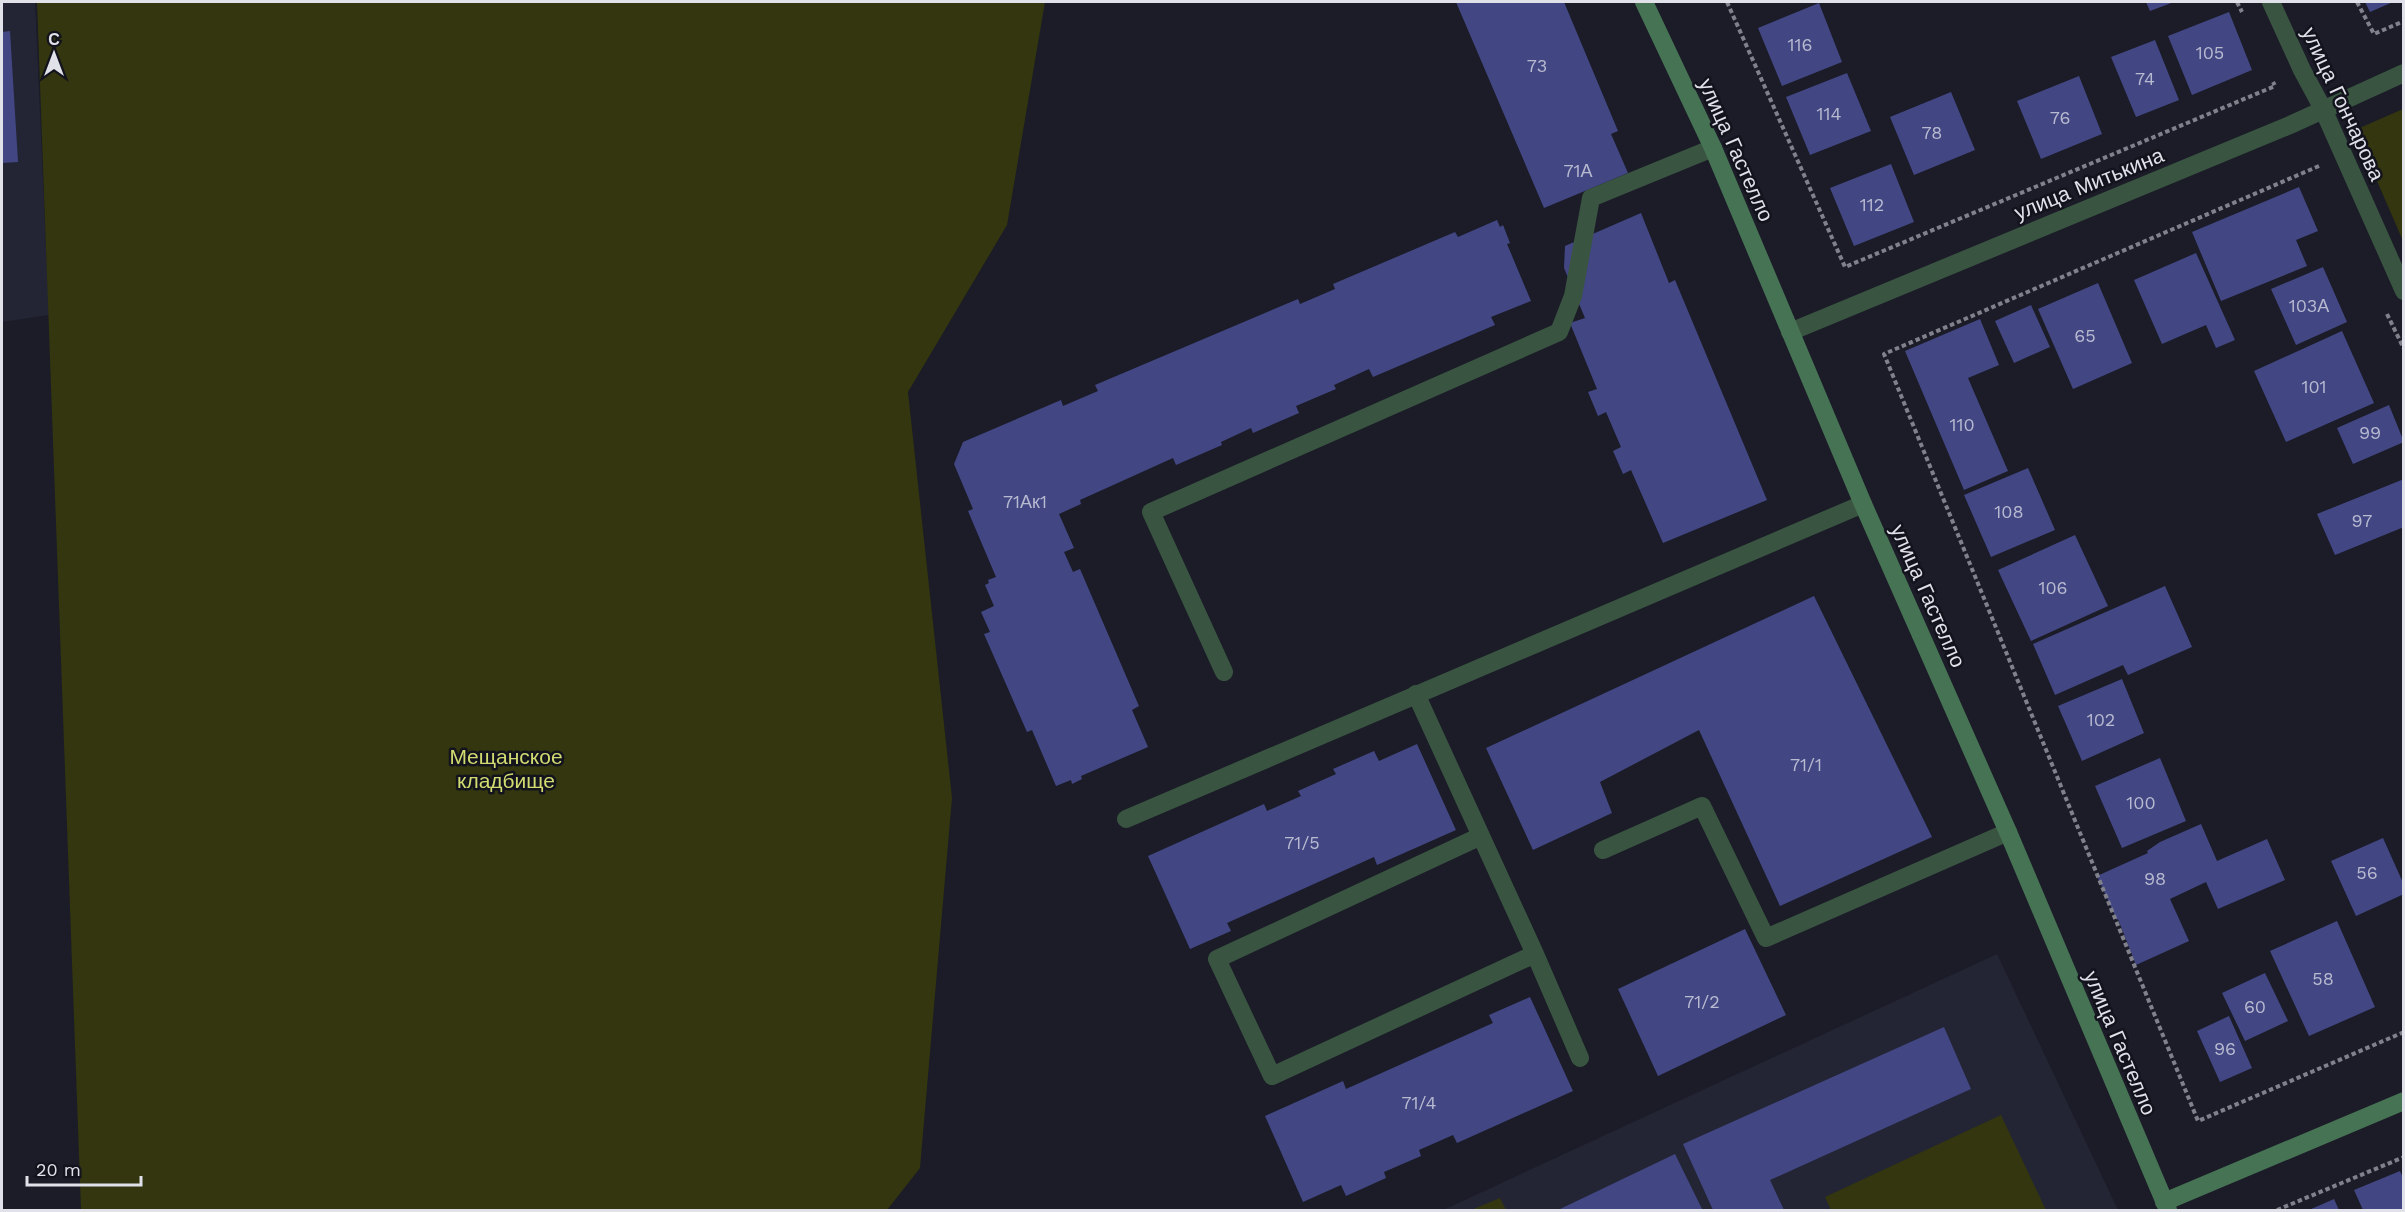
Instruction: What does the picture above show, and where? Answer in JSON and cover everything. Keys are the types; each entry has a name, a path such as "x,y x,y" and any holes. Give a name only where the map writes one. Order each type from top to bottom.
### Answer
{"street":[{"name":"улица Гастелло","path":"1644,2 1713,148 1863,504 2008,832 2166,1206"},
{"name":"улица Гончарова","path":"2271,2 2302,70 2323,109 2403,291"},
{"name":"улица Митькина","path":"1790,332 2290,125 2403,73"},
{"path":"1224,672 1151,512 1559,332 1574,296 1591,198 1713,148"},
{"path":"1126,819 1863,504"},
{"path":"1416,694 1580,1058"},
{"path":"1603,850 1702,806 1766,938 2008,832"},
{"path":"1481,836 1217,959 1272,1076 1535,954"},
{"path":"2166,1206 2403,1101"}],"path":[{"path":"1727,2 1845,267 2275,86 2270,75"},
{"path":"2237,2 2247,22"},
{"path":"2357,2 2374,34 2403,21"},
{"path":"2324,177 2319,166 1884,354 2198,1121 2403,1032"},
{"path":"2384,306 2403,349"},
{"path":"2277,1210 2403,1157"}],"shaded area":[{"path":"2,2 35,2 49,315 2,322"},
{"path":"1997,954 2118,1210 1443,1210 1982,961"}],"green space":[{"name":"Мещанское кладбище","path":"37,2 1045,2 1007,225 908,392 952,798 920,1168 887,1210 81,1210"},
{"path":"2403,109 2403,241 2355,130"},
{"path":"2001,1115 2046,1210 1831,1210 1825,1197"},
{"path":"1500,1198 1506,1210 1471,1210"}],"building":[{"path":"1456,2 1564,2 1618,131 1611,134 1628,173 1544,208"},
{"path":"2146,2 2174,2 2150,11"},
{"path":"2365,2 2393,2 2370,12"},
{"path":"1819,3 1842,62 1782,86 1758,28"},
{"path":"2229,12 2252,70 2192,95 2168,36"},
{"path":"10,31 18,162 2,163 2,32"},
{"path":"2155,40 2179,100 2136,117 2111,57"},
{"path":"1847,73 1871,131 1810,155 1786,97"},
{"path":"2079,76 2102,134 2041,159 2017,101"},
{"path":"1951,92 1975,150 1914,175 1890,117"},
{"path":"1891,164 1914,222 1854,246 1830,188"},
{"path":"2299,187 2318,231 2296,240 2307,266 2221,301 2192,232"},
{"path":"1641,213 1669,283 1675,280 1767,500 1663,543 1631,470 1623,474 1613,451 1621,447 1606,412 1598,416 1588,392 1597,389 1570,323 1585,318 1564,268 1565,246"},
{"path":"1497,220 1500,227 1503,225 1510,243 1507,244 1531,301 1491,317 1495,325 1373,377 1369,369 1334,385 1336,389 1296,406 1299,413 1253,433 1251,428 1221,442 1222,445 1176,465 1173,458 1080,500 1081,504 1059,514 1074,548 1064,552 1073,572 1080,569 1139,706 1132,710 1148,747 1081,776 1082,779 1072,784 1071,780 1056,786 1032,730 1027,732 984,634 990,632 981,612 994,606 985,585 989,583 988,580 996,577 968,511 973,509 954,464 963,442 1061,400 1063,406 1098,391 1095,385 1298,299 1300,304 1335,289 1333,284 1455,232 1458,237"},
{"path":"2196,253 2235,340 2216,348 2206,325 2162,344 2134,280"},
{"path":"2323,267 2347,322 2296,345 2271,289"},
{"path":"2098,283 2132,363 2073,389 2038,309"},
{"path":"2031,305 2050,347 2014,363 1995,321"},
{"path":"1980,319 1999,365 1968,378 2008,471 1964,490 1905,351"},
{"path":"2342,331 2374,403 2286,442 2254,371"},
{"path":"2389,405 2404,442 2353,464 2337,428"},
{"path":"2028,468 2055,530 1991,557 1964,495"},
{"path":"2404,479 2404,527 2335,555 2317,514"},
{"path":"2075,535 2108,606 2031,641 1998,570"},
{"path":"2165,586 2192,647 2128,675 2123,665 2055,695 2033,644"},
{"path":"1814,596 1932,837 1780,906 1699,730 1600,782 1612,813 1533,850 1486,748"},
{"path":"2122,679 2144,733 2082,761 2058,706"},
{"path":"1417,744 1456,830 1377,865 1374,857 1227,923 1231,931 1190,949 1148,856 1264,804 1267,811 1301,796 1298,791 1336,774 1333,769 1374,751 1379,761"},
{"path":"2160,758 2186,821 2122,848 2095,786"},
{"path":"2201,824 2217,861 2267,839 2285,880 2218,909 2206,882 2170,899 2189,941 2136,965 2118,919 2097,876 2148,853 2147,851 2160,842"},
{"path":"2383,838 2404,885 2404,894 2356,916 2331,861"},
{"path":"2337,921 2375,1007 2309,1036 2270,951"},
{"path":"1745,929 1786,1015 1658,1076 1618,989"},
{"path":"2265,973 2288,1021 2245,1041 2222,993"},
{"path":"1530,997 1573,1091 1457,1143 1453,1135 1419,1150 1421,1156 1384,1172 1386,1178 1346,1196 1341,1185 1303,1202 1265,1116 1343,1081 1346,1089 1493,1023 1489,1015"},
{"path":"2229,1016 2252,1068 2220,1082 2197,1031"},
{"path":"1944,1027 1971,1089 1770,1180 1784,1210 1713,1210 1683,1144"},
{"path":"1675,1154 1702,1209 1558,1210"},
{"path":"2400,1171 2404,1180 2404,1210 2363,1210 2354,1190"},
{"path":"2334,1199 2339,1210 2309,1210"}]}
